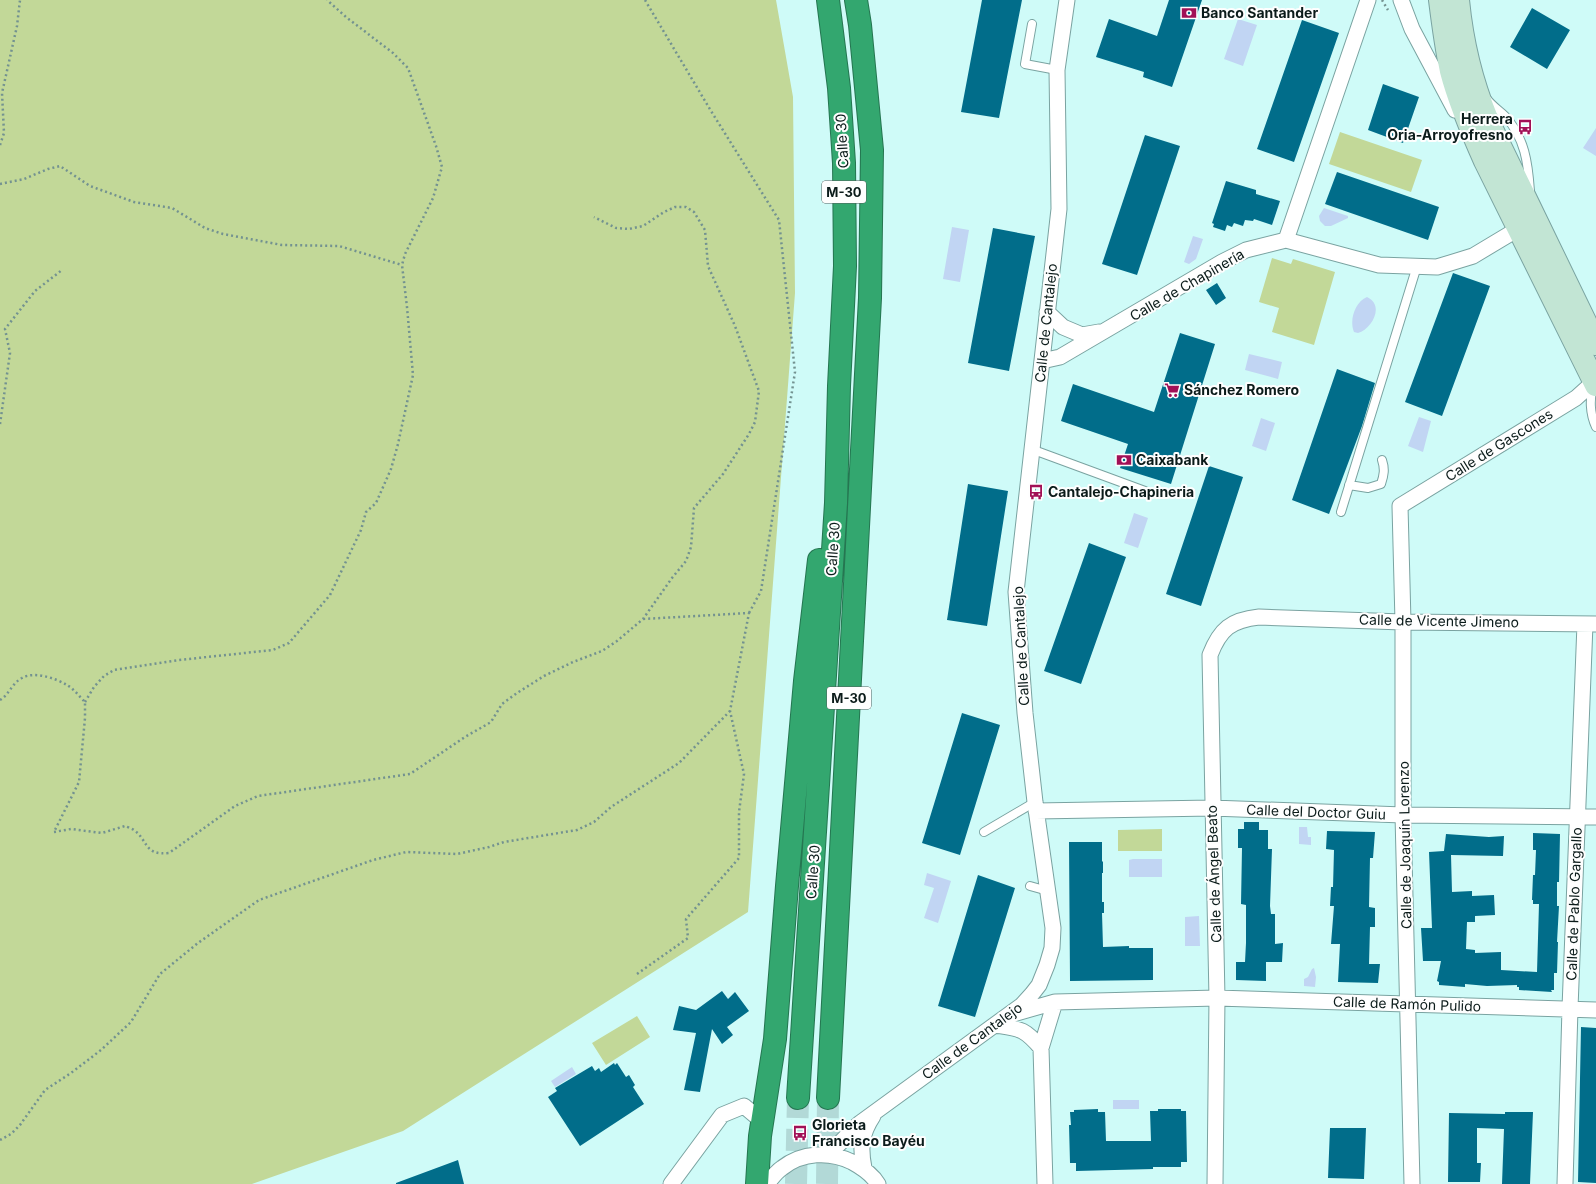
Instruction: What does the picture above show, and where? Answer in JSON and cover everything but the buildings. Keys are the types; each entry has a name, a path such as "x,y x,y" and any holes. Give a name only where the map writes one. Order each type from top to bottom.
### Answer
{"highway":[{"name":"Calle 30","path":"798,1098 836,503 839,386 845,266 844,164 839,88 828,0"},
{"name":"Calle 30","path":"828,1098 870,298 872,150 860,25 856,0"},
{"path":"757,1184 760,1136 775,1039 805,681 839,386"}],"main road":[{"path":"1440,0 1446,44 1452,72 1474,135 1485,161 1525,221 1596,344"},
{"path":"1458,0 1462,37 1473,82 1525,221 1595,382"}],"street":[{"name":"Calle de Cantalejo","path":"824,1154 835,1148 852,1130 1010,1015 1032,994 1039,984 1052,948 1054,928 1035,807 1025,713 1016,592 1059,209 1057,70 1067,0"},
{"path":"1286,240 1368,0"},
{"path":"1401,0 1412,29 1455,109 1474,135"},
{"name":"Calle de Chapinería","path":"1042,361 1060,357 1222,262 1246,250 1286,240 1379,265 1437,267 1473,256 1525,221"},
{"name":"Calle de Chapinería","path":"1047,312 1063,327 1082,334 1108,330"},
{"name":"Calle de Gascones","path":"1400,506 1576,398 1595,382"},
{"name":"Calle de Joaquín Lorenzo","path":"1400,506 1403,622 1404,816 1412,1184"},
{"name":"Calle de Ángel Beato","path":"1215,1184 1218,998 1212,808 1210,655 1222,632 1237,621 1259,617 1283,617"},
{"name":"Calle de Vicente Jimeno","path":"1283,617 1403,622 1590,624"},
{"name":"Calle de Pablo Gargallo","path":"1565,1184 1577,816 1590,624"},
{"name":"Calle del Doctor Guiu","path":"1035,807 1212,808 1404,816 1596,817"},
{"path":"1039,984 1046,995 1055,1002 1041,1048 1045,1184"},
{"name":"Calle de Ramón Pulido","path":"1010,1015 1055,1002 1218,998 1596,1010"},
{"path":"995,1025 1020,1029 1032,1038 1041,1048"},
{"path":"671,1184 722,1114 744,1106 763,1122"},
{"name":"Calle de Cantalejo","path":"864,1168 861,1144 865,1131 875,1113"},
{"path":"767,1184 781,1168 791,1162 805,1156 824,1154 842,1157 864,1168 878,1184"}],"lane":[{"path":"1032,24 1025,64 1057,70"},
{"path":"1341,512 1417,266"},
{"path":"1595,382 1591,393 1590,406 1596,427"},
{"path":"1031,449 1145,490"},
{"path":"1349,484 1368,488 1380,484 1384,475 1382,460"},
{"path":"984,832 1035,807"},
{"path":"1030,886 1048,891"}],"path":[{"path":"0,145 4,133 2,119 2,93 18,26 20,0"},
{"path":"327,0 346,17 393,53 408,68 442,167 434,198 404,254 402,265 413,376 391,469 376,503 366,512 361,530 330,595 289,643 273,650 179,660 114,670 104,676 94,687 85,702 79,782 54,832 71,829 102,833 125,826 134,830 146,846 153,851 161,854 169,853 235,806 258,796 410,774 465,737 491,722 502,704 517,693 556,670 602,651 617,641 643,619 672,578 686,562 691,547 694,508 723,474 749,434 755,422 759,392 735,326 708,266 705,230 694,212 686,207 675,207 643,226 629,229 616,228 594,217"},
{"path":"637,974 688,938 686,919 739,858 739,812 744,774 730,711 749,613 761,591 795,372 780,220 710,112 645,0"},
{"path":"0,184 24,179 48,169 60,166 90,186 134,202 172,208 205,228 223,234 282,245 339,246 402,265"},
{"path":"0,424 10,352 5,329 35,291 62,270"},
{"path":"643,619 749,613"},
{"path":"0,700 6,697 17,682 22,678 33,675 45,676 66,684 85,702"},
{"path":"0,1140 11,1134 20,1125 45,1090 71,1074 101,1050 131,1022 160,974 198,943 259,900 373,860 406,852 458,854 504,842 577,830 594,822 611,808 679,763 730,711"}],"green space":[{"path":"0,0 776,0 793,97 795,293 748,912 403,1131 252,1184 0,1184"},
{"path":"1340,132 1422,160 1411,192 1329,164"},
{"path":"1272,258 1291,264 1293,259 1335,272 1314,345 1272,332 1279,308 1259,302"},
{"path":"1162,829 1162,851 1118,851 1118,830"},
{"path":"637,1016 650,1037 606,1065 592,1043"}],"water":[{"path":"1238,19 1257,25 1243,66 1224,59"},
{"path":"1596,128 1596,156 1583,148"},
{"path":"1324,208 1348,216 1348,218 1331,226 1325,226 1320,221 1319,216"},
{"path":"952,227 969,230 960,282 943,279"},
{"path":"1193,236 1203,239 1196,259 1189,264 1184,262"},
{"path":"1367,297 1375,305 1376,311 1372,322 1363,331 1358,333 1354,332 1352,322 1354,312 1359,303"},
{"path":"1249,354 1282,362 1278,379 1245,370"},
{"path":"1419,417 1431,421 1423,452 1408,446"},
{"path":"1261,418 1275,423 1266,451 1252,446"},
{"path":"1134,513 1148,518 1138,548 1124,543"},
{"path":"1299,827 1307,827 1308,837 1311,837 1311,845 1299,844"},
{"path":"1162,859 1162,877 1129,877 1129,860"},
{"path":"927,873 951,881 938,923 924,918 934,888 924,885"},
{"path":"1199,916 1200,946 1185,946 1185,917"},
{"path":"1314,968 1316,977 1315,987 1304,986 1304,979 1308,977"},
{"path":"572,1067 576,1074 555,1087 551,1081"},
{"path":"1113,1100 1139,1100 1139,1109 1113,1109"}],"tunnel":[{"path":"796,1184 798,1098"},
{"path":"827,1184 828,1098"}],"place":[{"name":"Banco Santander","path":"1189,13"},
{"name":"Herrera Oria-Arroyofresno","path":"1525,127"},
{"name":"Sánchez Romero","path":"1172,390"},
{"name":"Caixabank","path":"1124,460"},
{"name":"Cantalejo-Chapineria","path":"1036,492"},
{"name":"Glorieta Francisco Bayéu","path":"800,1133"}]}
